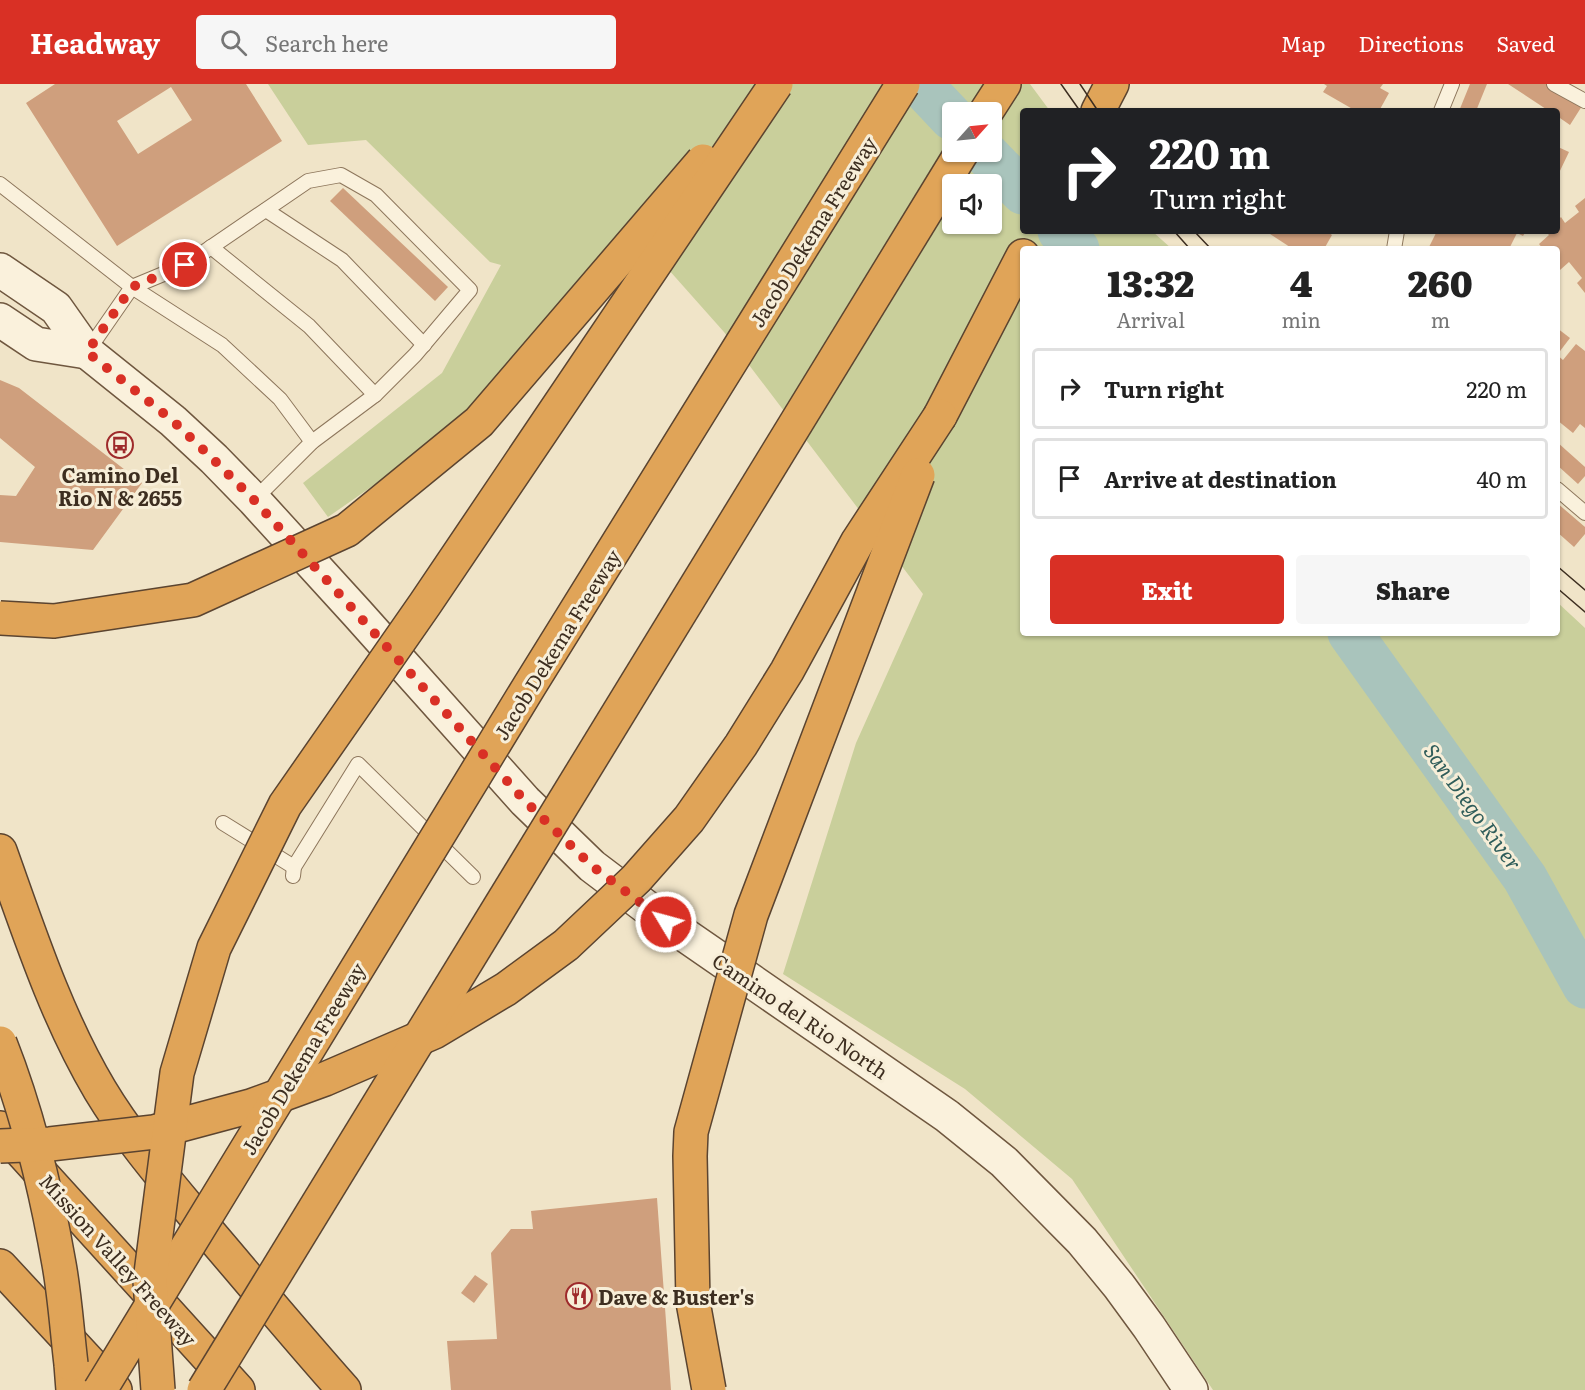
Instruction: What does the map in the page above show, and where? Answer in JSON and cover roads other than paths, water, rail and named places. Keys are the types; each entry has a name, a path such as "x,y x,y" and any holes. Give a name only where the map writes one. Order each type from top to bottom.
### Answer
{"highway":[{"path":"0,618 54,621 193,600 347,530 479,422 768,84"},
{"path":"158,1390 150,1281 177,1073 214,948 285,805 425,604 776,84"},
{"name":"Jacob Dekema Freeway","path":"100,1390 530,685 903,84"},
{"path":"992,102 1004,84"},
{"path":"1100,108 1112,84"},
{"path":"204,1390 956,162"},
{"path":"0,1146 50,1144 154,1132 251,1106 315,1083 434,1032 506,989 566,945 636,879 689,819 741,745 788,671 858,542 940,416 1020,262"},
{"path":"709,1390 693,1302 691,1132 751,915 940,416"},
{"path":"0,851 56,1002 99,1089 118,1119 151,1163 287,1326 344,1390"},
{"path":"0,1043 23,1110 44,1184 59,1266 73,1390"},
{"name":"Mission Valley Freeway","path":"0,1128 238,1390"},
{"path":"0,1266 115,1390"}],"main road":[{"name":"Camino del Rio North","path":"0,270 56,308 87,352 173,421 254,500 525,801 592,866 666,922 947,1116 1004,1162 1082,1241 1112,1277 1191,1390"},
{"name":"Camino del Rio North","path":"0,320 36,344 87,352"}],"lane":[{"path":"1441,108 1452,84"},
{"path":"1554,84 1585,101"},
{"path":"87,352 132,287 185,265 309,182 341,175 376,195 470,290 424,345 375,395 312,442 254,500"},
{"path":"0,183 132,287 222,345 280,399 312,442"},
{"path":"266,210 342,260 424,345"},
{"path":"211,247 309,326 375,395"},
{"path":"1560,492 1585,513"},
{"path":"223,823 294,872 358,764 473,877"}],"waterway":[{"name":"San Diego River","path":"920,84 942,107"},
{"name":"San Diego River","path":"994,162 1020,189"},
{"name":"San Diego River","path":"1063,234 1074,246"},
{"name":"San Diego River","path":"1352,636 1525,878 1585,986"}],"tram line":[{"path":"1061,84 1078,108"},
{"path":"1080,84 1096,108"},
{"path":"1177,234 1187,246"},
{"path":"1197,234 1208,246"},
{"path":"1560,569 1585,590"},
{"path":"1560,591 1585,612"}],"place":[{"name":"Camino Del Rio N & 2655","path":"120,445"},
{"name":"Dave & Buster's","path":"579,1296"}]}
